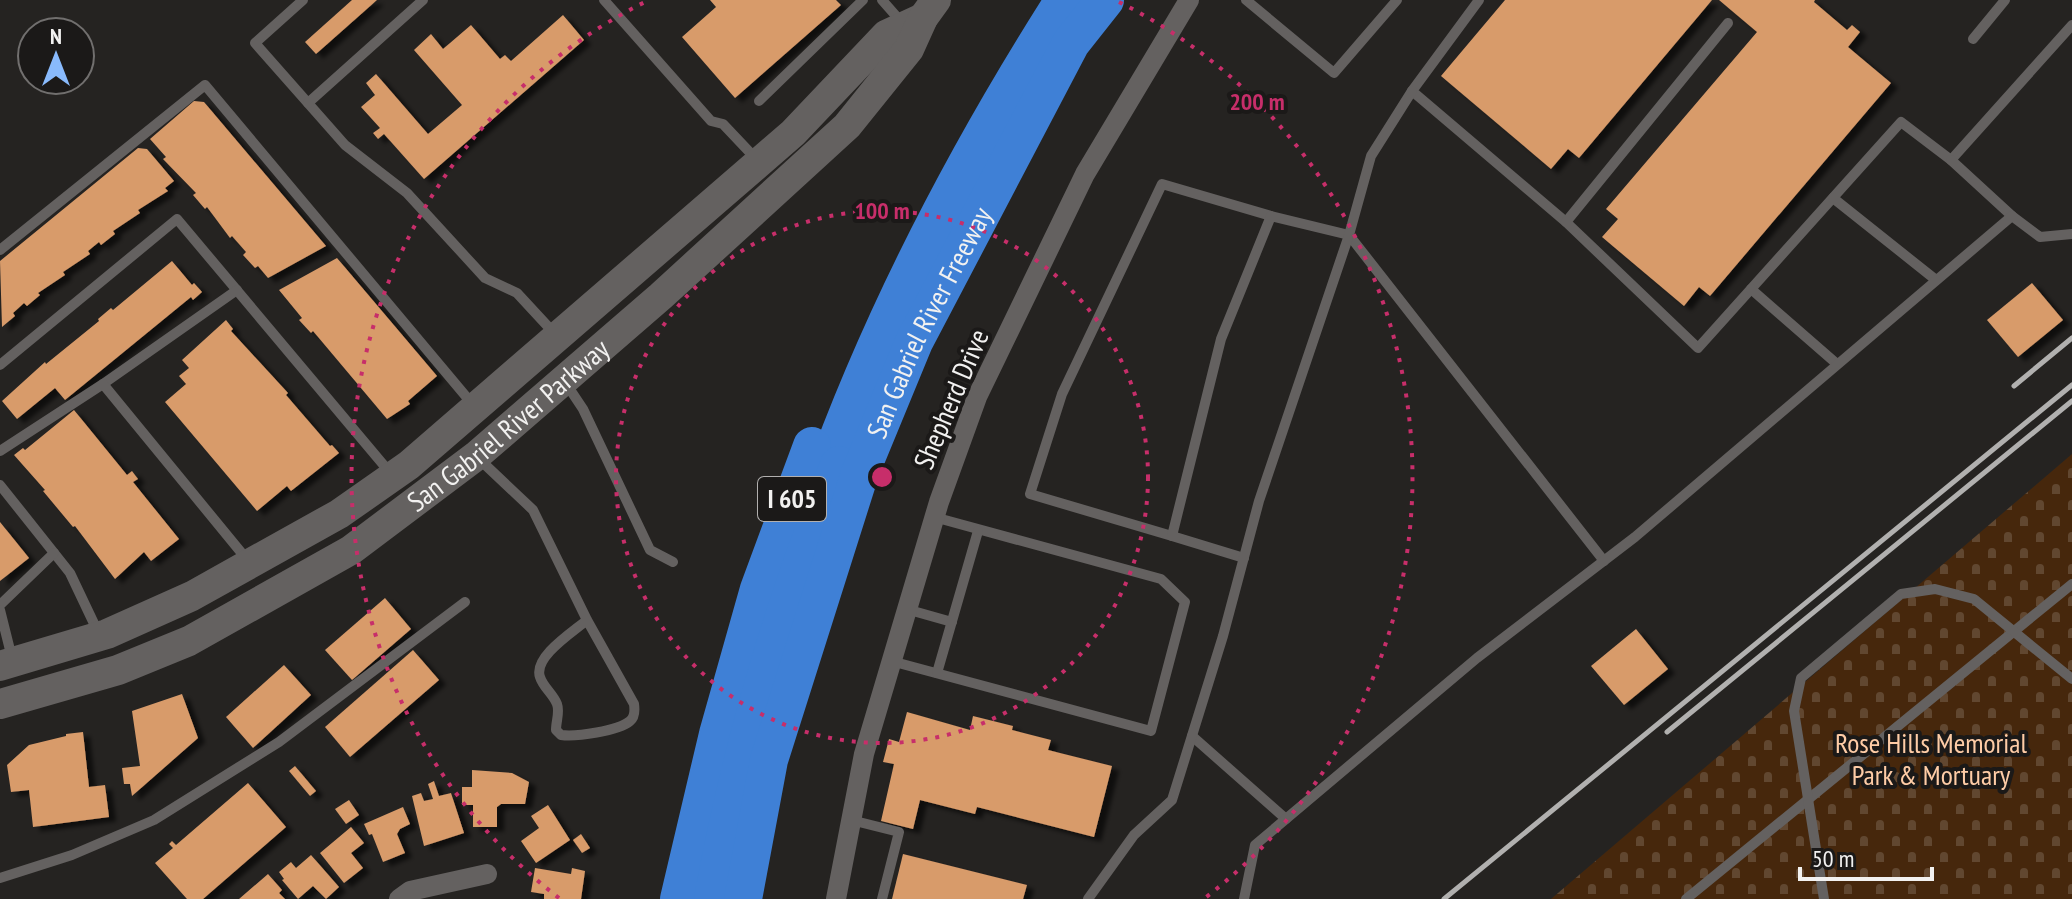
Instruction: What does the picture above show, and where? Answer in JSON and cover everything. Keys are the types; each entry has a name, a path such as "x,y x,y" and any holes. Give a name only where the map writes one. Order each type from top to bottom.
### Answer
{"highway":[{"name":"San Gabriel River Freeway","path":"679,899 718,734 759,589 821,423 872,295 1034,0"},
{"path":"701,899 734,756 771,626 826,470 883,332 956,184 1064,0"},
{"path":"713,899 738,776 815,523 875,376 940,237 1005,117 1078,0"},
{"name":"San Gabriel River Freeway","path":"743,899 769,760 860,473 914,342 1071,43 1108,0"}],"main road":[{"name":"San Gabriel River Parkway","path":"7,664 99,636 192,596 339,514 393,476 558,338 793,133 886,35 922,15"},
{"name":"San Gabriel River Parkway","path":"0,704 118,670 189,641 351,550 476,456 847,126 909,49 922,15"}],"street":[{"name":"Shepherd Drive","path":"836,899 864,754 934,517 977,397 1085,174 1189,0"},
{"path":"399,899 410,891 487,874"}],"lane":[{"path":"303,0 255,43 345,145 407,193 485,278 517,293 558,338"},
{"path":"308,103 423,0"},
{"path":"604,0 711,121 723,124 759,162"},
{"path":"759,101 863,0"},
{"path":"882,0 922,15"},
{"path":"1246,0 1334,73 1397,0"},
{"path":"1088,899 1134,835 1172,800 1259,501 1349,235 1371,156 1412,91 1479,0"},
{"path":"1973,39 2005,0"},
{"path":"1566,222 1728,23"},
{"path":"1951,160 2072,25"},
{"path":"0,250 205,85 476,408"},
{"path":"1412,91 1566,222 1698,348 1901,122 1951,160 2012,216 2040,237 2072,234"},
{"path":"1244,558 1030,494 1062,394 1162,184 1349,235 1604,561"},
{"path":"1833,198 1936,280"},
{"path":"1172,536 1221,339 1271,216"},
{"path":"1244,899 1255,845 1477,658 1604,561 2012,216"},
{"path":"0,365 177,219 393,476"},
{"path":"1751,289 1837,364"},
{"path":"0,451 103,384 237,290"},
{"path":"564,380 583,409 650,550 673,562"},
{"path":"103,384 251,564"},
{"path":"476,456 533,510 587,620 634,704 632,720 619,727 561,735 556,730 557,703 541,680 538,672 540,663 587,620"},
{"path":"0,485 70,573 99,636"},
{"path":"891,661 1151,731 1185,602 1161,579 934,517"},
{"path":"937,673 978,531"},
{"path":"7,664 0,607 54,553"},
{"path":"1686,899 2072,584"},
{"path":"1824,899 1794,711 1801,678 1901,594 1935,589 1974,599 2072,679"},
{"path":"0,878 72,855 154,820 279,742 465,602"},
{"path":"906,609 952,622"},
{"path":"1192,736 1286,819"},
{"path":"851,820 899,832 882,899"}],"green space":[{"name":"Rose Hills Memorial Park & Mortuary","path":"2072,454 2072,899 1551,899"}],"building":[{"path":"352,0 377,0 316,54 305,42"},
{"path":"710,0 836,0 841,5 735,98 682,37 716,7"},
{"path":"1505,0 1712,0 1579,158 1568,149 1551,169 1441,76"},
{"path":"1719,0 1815,0 1847,30 1852,25 1860,32 1848,47 1891,83 1710,296 1699,287 1684,306 1602,237 1618,219 1606,209 1757,32"},
{"path":"563,15 584,40 424,179 384,134 378,139 373,133 380,128 361,107 375,95 366,83 376,74 428,134 462,105 414,50 431,34 443,49 471,25 500,59 505,55 511,61"},
{"path":"194,101 204,102 326,246 268,278 243,255 246,252 193,195 196,193 163,159 166,157 150,139"},
{"path":"138,148 147,149 174,181 165,188 168,191 138,210 140,213 113,231 115,234 101,245 99,242 88,251 90,254 63,272 65,275 38,293 40,295 27,306 24,303 2,327 0,261"},
{"path":"337,258 437,376 408,401 410,404 387,419 313,331 311,333 299,320 302,318 279,290"},
{"path":"172,261 202,292 193,300 191,297 65,400 55,388 17,419 2,401 45,362"},
{"path":"2032,283 2063,320 2018,357 1987,320"},
{"path":"226,320 233,329 231,331 339,453 291,491 287,486 257,511 165,402 186,384 179,376 189,368 182,360"},
{"path":"74,410 127,475 132,471 138,479 133,482 179,539 151,561 144,552 115,579 75,526 14,455 23,448 25,450"},
{"path":"0,522 29,558 0,581"},
{"path":"385,598 411,629 352,680 325,650"},
{"path":"1636,629 1668,669 1624,705 1591,666"},
{"path":"413,650 439,680 350,757 325,727"},
{"path":"284,665 311,695 253,748 226,717"},
{"path":"182,694 198,738 132,796 130,784 124,784 122,768 140,766 132,711"},
{"path":"907,712 970,730 973,716 1013,726 1012,730 1051,740 1048,750 1112,766 1094,837 977,807 975,814 920,800 913,829 881,821 894,764 883,762 889,739 899,742"},
{"path":"83,732 89,787 105,785 109,817 33,827 29,790 11,792 7,765 29,745"},
{"path":"295,766 316,791 310,796 289,771"},
{"path":"472,770 512,773 529,782 525,804 501,804 497,807 497,827 473,827 473,805 462,805 462,787 472,787"},
{"path":"434,781 439,796 451,793 464,833 424,846 412,796 421,793 424,801 433,799 428,784"},
{"path":"248,783 286,827 203,899 187,899 155,863 173,848 169,844 172,841 176,845"},
{"path":"349,800 359,815 346,824 335,809"},
{"path":"548,805 570,840 536,863 521,841 539,828 531,816"},
{"path":"403,807 410,824 397,834 405,853 383,862 372,834 369,835 364,824"},
{"path":"351,827 364,843 351,853 363,868 344,883 320,853"},
{"path":"581,834 590,848 582,853 573,840"},
{"path":"903,854 1027,885 1023,899 892,899"},
{"path":"311,855 339,887 326,899 313,886 298,899 279,872 291,862 296,868"},
{"path":"535,868 571,874 572,868 585,871 581,899 544,899 544,894 531,892"},
{"path":"268,874 282,890 279,893 285,899 239,899"}],"railway":[{"path":"2014,386 2072,338"},
{"path":"1444,899 2072,385"},
{"path":"1667,732 2072,401"}]}
